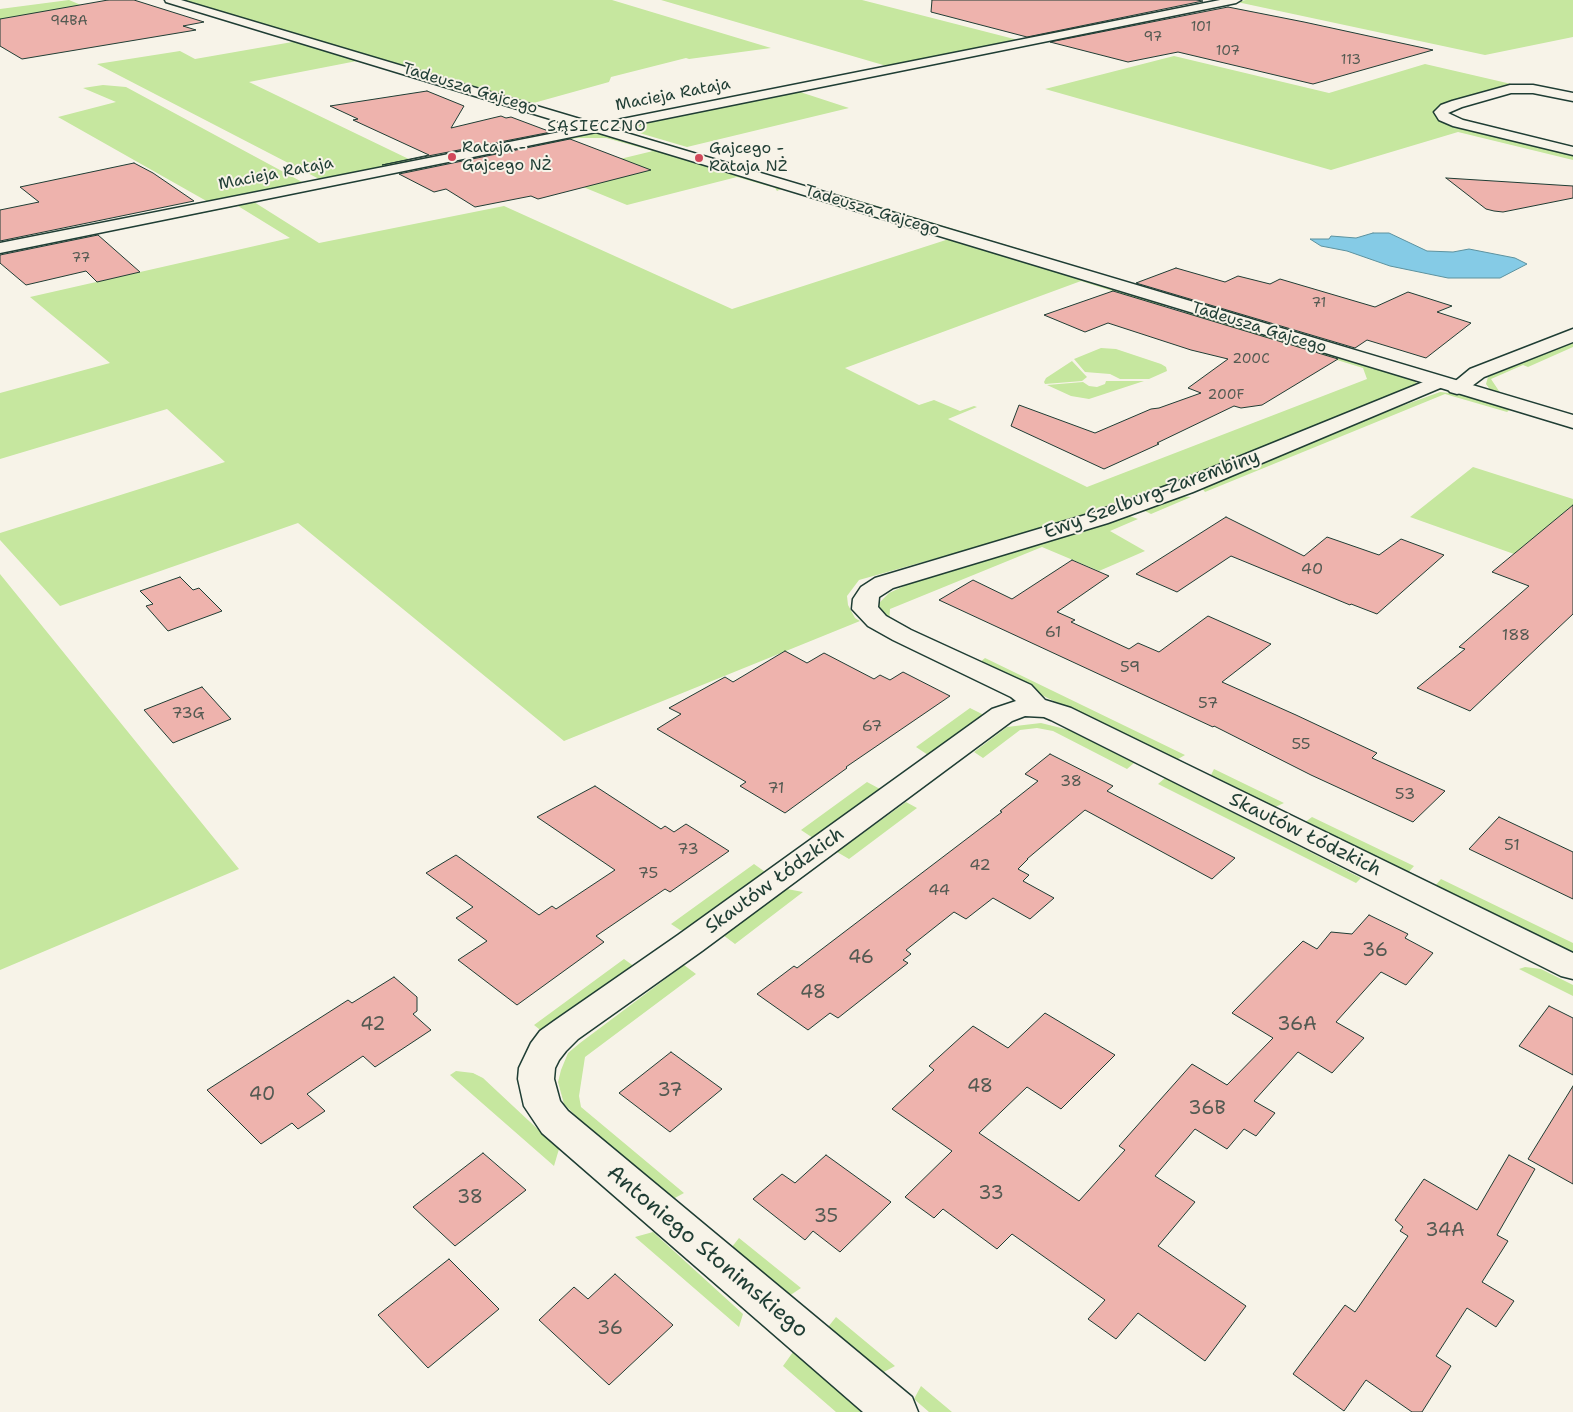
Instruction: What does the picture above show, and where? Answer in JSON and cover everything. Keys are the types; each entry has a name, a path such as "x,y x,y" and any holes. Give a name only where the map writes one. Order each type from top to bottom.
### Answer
{"street":[{"name":"Tadeusza Gajcego","path":"170,0 1573,422"},
{"name":"Macieja Rataja","path":"0,248 1236,0"},
{"path":"1573,97 1540,90 1510,88 1457,104 1441,112 1444,116 1458,123 1573,151"},
{"name":"Ewy Szelburg-Zarembiny","path":"1036,708 1031,700 1021,691 881,624 869,616 865,609 865,599 870,592 884,583 1100,518 1185,487 1573,335"},
{"name":"Skautów Łódzkich","path":"536,1079 537,1068 544,1053 553,1041 566,1030 690,944 1002,714 1022,708 1036,708 1061,714 1573,967"},
{"name":"Antoniego Słonimskiego","path":"536,1079 543,1106 555,1122 896,1412"}],"green space":[{"path":"69,0 93,10 0,26 0,9"},
{"path":"178,0 612,0 771,48 686,58 611,77 609,82 530,104"},
{"path":"661,0 862,0 1022,41 890,67"},
{"path":"1246,0 1573,0 1573,37 1485,55 1237,2 1195,11"},
{"path":"298,41 362,60 249,82 415,162 323,181 97,64 180,51 195,59"},
{"path":"1174,56 1329,93 1425,64 1520,86 1509,86 1438,116 1573,153 1573,160 1458,132 1331,170 1045,89"},
{"path":"103,85 126,87 304,183 210,203 58,117 116,102 83,88"},
{"path":"794,90 849,108 687,147 636,132 637,129 629,127 629,125 752,99 758,101 772,98 771,95"},
{"path":"593,132 783,188 777,191 775,188 737,177 627,205 554,175 653,151 606,138 577,138 542,145 538,141"},
{"path":"318,187 327,187 254,202 319,243 504,206 732,309 949,239 1165,304 1167,305 1162,307 1081,281 845,368 919,405 934,400 960,411 974,406 977,407 948,419 1087,487 1367,379 1363,368 1184,313 1187,312 1414,380 1418,385 1101,512 859,580 847,596 848,605 855,618 860,621 564,741 298,523 60,606 0,540 0,533 225,462 167,409 0,459 0,393 110,363 30,297 290,238 238,206 163,221 165,218"},
{"path":"843,196 1040,255 1032,255 843,198"},
{"path":"1573,342 1573,347 1528,367 1523,365 1491,379 1503,397 1491,391 1486,384 1488,377"},
{"path":"1101,348 1116,349 1161,364 1166,367 1167,371 1149,379 1120,379 1110,374 1085,372 1074,359"},
{"path":"1072,361 1087,377 1082,381 1045,384 1046,378"},
{"path":"1106,381 1144,381 1089,399 1071,396 1047,385 1083,382 1089,386 1097,387 1105,384"},
{"path":"1440,392 1459,394 1511,409 1507,412 1445,394 1205,492 1202,488 1355,423"},
{"path":"1473,467 1573,499 1573,575 1410,517"},
{"path":"1181,496 1191,497 1151,514 1143,510"},
{"path":"1127,515 1138,519 1110,531 1145,551 1099,571 1042,547 890,609 889,623 876,606 889,593 913,582"},
{"path":"0,574 239,869 0,970"},
{"path":"985,658 1185,755 1173,762 979,663"},
{"path":"970,708 984,715 928,755 916,747"},
{"path":"1041,723 1069,730 1134,763 1127,769 1053,731 1037,728 1020,730 983,758 974,752 1007,727"},
{"path":"1214,769 1284,803 1273,808 1210,777"},
{"path":"1165,778 1361,878 1356,883 1158,784"},
{"path":"867,782 880,789 813,838 801,830"},
{"path":"906,802 917,808 849,859 837,852"},
{"path":"1312,817 1414,866 1407,874 1304,823"},
{"path":"754,864 768,874 688,931 680,930 671,924"},
{"path":"1441,879 1573,943 1573,954 1434,887"},
{"path":"787,889 803,892 735,944 723,935"},
{"path":"624,959 635,967 544,1033 534,1025"},
{"path":"684,965 696,974 585,1057 579,1096 581,1107 684,1193 673,1199 564,1104 558,1082 568,1053"},
{"path":"1525,967 1541,969 1573,985 1573,996 1519,969"},
{"path":"456,1071 473,1073 483,1078 559,1149 554,1166 450,1075"},
{"path":"653,1232 743,1314 739,1327 635,1237"},
{"path":"739,1238 801,1288 789,1296 731,1248"},
{"path":"836,1317 895,1366 882,1373 828,1327"},
{"path":"793,1352 863,1412 836,1412 783,1366"},
{"path":"921,1386 952,1412 929,1412 914,1399"}],"water":[{"path":"1373,233 1389,233 1427,251 1453,252 1469,249 1515,258 1527,264 1500,278 1448,278 1390,266 1347,251 1321,246 1310,239 1329,239 1331,236 1356,238"}],"building":[{"path":"108,0 134,0 204,22 183,26 196,30 22,59 0,46 0,19"},
{"path":"932,0 1203,1 1027,37 931,12"},
{"path":"1228,7 1433,50 1313,84 1178,52 1128,62 1050,42"},
{"path":"427,91 464,106 451,128 501,116 511,117 551,132 382,165 429,155 353,120 358,119 330,106"},
{"path":"570,139 651,170 538,199 531,196 475,207 446,189 434,192 399,174"},
{"path":"134,163 153,173 194,201 0,241 0,210 39,202 20,187"},
{"path":"1446,178 1573,186 1573,198 1503,212 1494,211 1486,209"},
{"path":"98,235 140,272 97,282 86,271 26,285 0,263 0,255"},
{"path":"1176,268 1225,282 1238,276 1270,284 1280,279 1375,307 1408,292 1452,306 1437,312 1471,323 1426,358 1367,340 1355,348 1136,283"},
{"path":"1113,291 1338,359 1262,405 1241,408 1234,406 1104,469 1011,426 1019,405 1095,433 1151,409 1201,393 1188,388 1228,359 1191,350 1108,323 1085,332 1044,315"},
{"path":"1573,505 1573,614 1470,711 1417,688 1465,649 1459,647 1529,586 1492,572"},
{"path":"1226,517 1304,556 1327,537 1379,555 1401,539 1444,555 1377,614 1350,605 1231,556 1177,592 1136,574"},
{"path":"1072,560 1109,576 1057,612 1075,620 1071,622 1129,649 1138,643 1159,652 1208,616 1271,644 1222,682 1377,753 1372,758 1445,791 1413,822 1311,775 1214,726 939,600 973,580 1012,599"},
{"path":"180,577 193,590 199,588 222,611 168,631 146,606 153,604 140,591"},
{"path":"785,651 807,663 824,653 874,679 880,675 890,680 903,672 950,696 846,767 785,813 740,786 746,782 657,729 681,714 669,708 725,677 733,682"},
{"path":"202,687 231,719 173,743 144,710"},
{"path":"1050,754 1113,786 1107,791 1235,858 1212,879 1085,810 1027,859 1018,869 1029,875 1023,881 1054,898 1030,919 993,898 966,919 954,912 906,950 911,954 903,960 908,963 838,1018 830,1013 808,1030 757,994 794,966 797,968 1002,812 1000,811 1038,781 1025,774"},
{"path":"595,786 661,829 665,826 674,832 686,824 729,851 670,892 665,889 596,936 604,942 517,1005 458,960 487,941 456,918 473,907 426,873 456,855 539,915 552,906 556,909 615,870 537,817"},
{"path":"1499,817 1573,852 1573,899 1469,849"},
{"path":"1369,915 1408,934 1405,938 1433,953 1406,985 1381,972 1336,1022 1364,1038 1332,1073 1298,1052 1254,1101 1275,1113 1256,1136 1244,1129 1227,1149 1195,1129 1155,1176 1195,1202 1158,1246 1246,1306 1205,1361 1138,1313 1116,1339 1088,1319 1105,1300 1012,1234 997,1249 943,1209 934,1218 905,1197 952,1151 892,1109 934,1070 929,1066 973,1026 1008,1048 1045,1013 1115,1055 1061,1109 1027,1087 979,1133 1079,1201 1125,1150 1119,1146 1192,1064 1227,1085 1273,1038 1232,1013 1303,941 1317,949 1331,932 1352,934"},
{"path":"394,977 417,997 417,1011 413,1014 431,1030 375,1067 363,1056 307,1094 325,1111 298,1129 292,1123 261,1144 207,1090 348,1000 352,1003"},
{"path":"1549,1006 1573,1018 1573,1075 1519,1046"},
{"path":"671,1052 722,1089 670,1132 619,1093"},
{"path":"1573,1086 1573,1184 1528,1159"},
{"path":"483,1153 526,1190 455,1246 413,1207"},
{"path":"826,1155 891,1202 840,1252 813,1231 805,1240 753,1199 782,1174 795,1183"},
{"path":"1509,1155 1535,1169 1497,1235 1508,1241 1482,1282 1514,1301 1496,1327 1467,1308 1436,1356 1451,1366 1422,1412 1412,1412 1366,1380 1344,1411 1293,1374 1345,1305 1355,1312 1408,1236 1400,1231 1403,1227 1395,1220 1424,1179 1477,1210"},
{"path":"449,1259 499,1309 428,1368 378,1315"},
{"path":"615,1274 673,1325 609,1385 539,1320 574,1287 588,1299"}],"place":[{"name":"Rataja - Gajcego NŻ","path":"452,157"},
{"name":"Gajcego - Rataja NŻ","path":"699,158"}],"district":[{"name":"SĄSIECZNO","path":"597,127"}]}
